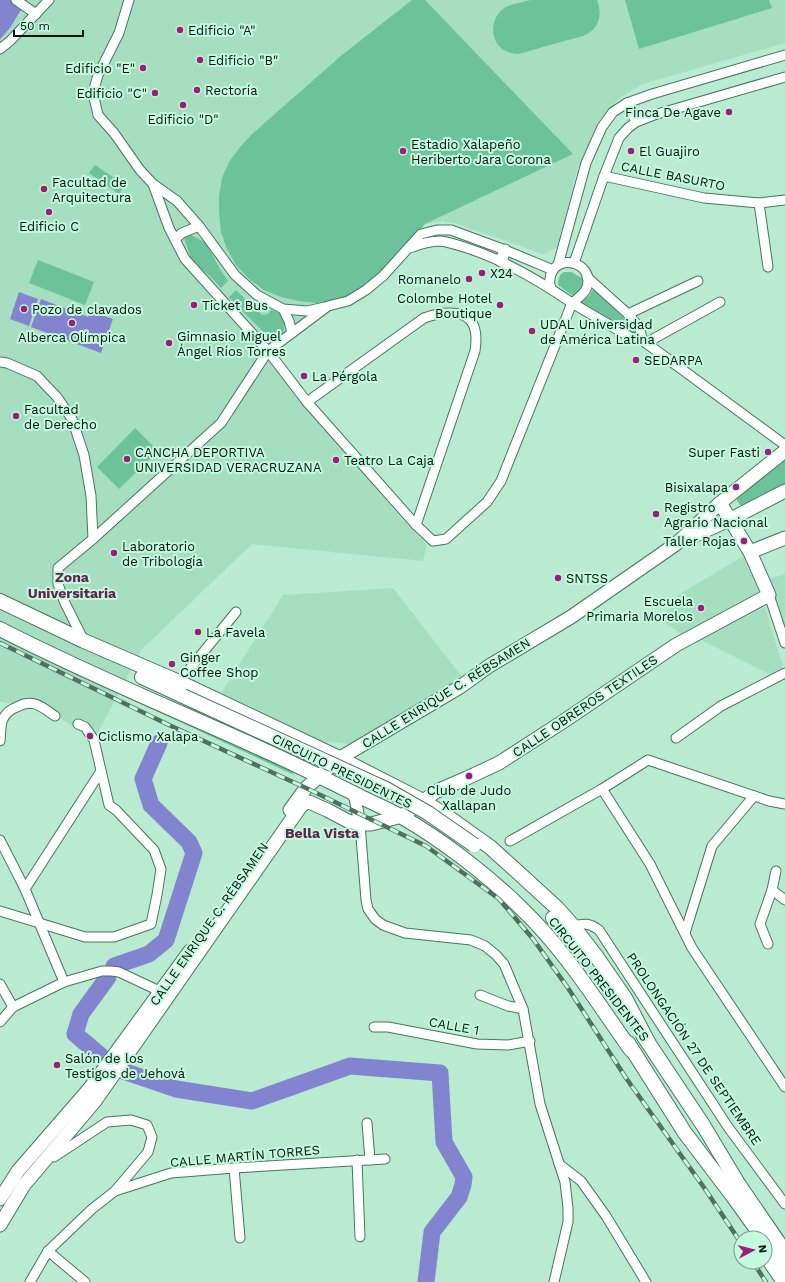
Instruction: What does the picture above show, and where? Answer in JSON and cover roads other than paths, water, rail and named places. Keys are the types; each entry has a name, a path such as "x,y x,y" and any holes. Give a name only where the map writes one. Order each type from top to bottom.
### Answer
{"main road":[{"name":"CALLE ENRIQUE C. RÉBSAMEN","path":"3,1220 24,1185 53,1156 95,1101 164,996 306,788 340,758 460,688 489,666 571,617 676,544 720,503 785,451"},
{"name":"CALLE ENRIQUE C. RÉBSAMEN","path":"676,544 731,519 785,491"},
{"path":"720,503 750,552 769,595"},
{"path":"750,552 785,538"},
{"name":"CALLE OBREROS TEXTILES","path":"402,816 437,791 499,763 676,645 769,595"},
{"path":"0,601 84,641 179,682 340,758 423,801 448,817 490,847 557,908 596,956 625,998 648,1042"},
{"name":"CIRCUITO PRESIDENTES","path":"0,610 386,789 428,813 472,850 536,899 562,928 589,962 648,1042 703,1125 738,1185 785,1252"},
{"name":"CIRCUITO PRESIDENTES","path":"0,621 382,797 472,850 555,934 581,968 610,1010 631,1050 685,1133 757,1230"},
{"path":"0,629 41,650 341,786 402,816 434,837 497,886 523,909 577,973 631,1050"},
{"path":"207,724 215,722 220,716 222,708 219,701"},
{"path":"240,739 236,732 237,723 243,718 251,716"},
{"path":"340,758 337,775 338,783 341,786"},
{"name":"CALLE ENRIQUE C. RÉBSAMEN","path":"0,1199 18,1172 90,1088 164,996 301,806 309,802 348,822 360,824 370,824 402,816"},
{"path":"434,837 428,827 430,818 439,815 448,817"},
{"path":"703,1125 745,1178 785,1238"},
{"path":"685,1133 747,1230"},
{"path":"773,1253 785,1270"},
{"path":"773,1266 784,1282"}],"street":[{"path":"16,0 33,12"},
{"path":"0,49 10,41 33,12 49,0"},
{"path":"129,0 119,34 98,75 93,93 98,116 114,133 140,170 153,184 177,201 199,226 235,275 257,295 283,309 307,311 348,301 366,290 383,276 422,234 437,230 452,230 556,267 566,262 574,262 583,268 587,276 628,314 640,328 644,341"},
{"path":"551,288 550,279 556,267 586,163 602,127 613,112 628,103 652,94 785,54"},
{"path":"574,262 619,138 628,128 636,122 785,77"},
{"path":"628,103 636,122"},
{"name":"CALLE BASURTO","path":"604,176 704,198 759,203 785,200"},
{"path":"153,184 169,228 185,259 268,351 307,402 416,525 434,541 446,539 487,502 501,481 572,302 582,295 587,287 587,276"},
{"path":"759,203 768,267"},
{"path":"175,239 182,233 199,226"},
{"path":"409,248 427,242 441,241 459,245 501,261 551,288 630,338 644,341 785,445"},
{"path":"501,261 505,250"},
{"path":"628,314 698,281"},
{"path":"644,341 720,302"},
{"path":"84,641 72,618 58,584 58,568 93,539 221,423 268,351 328,306"},
{"path":"283,309 289,321 292,333"},
{"path":"307,402 424,318 447,312 460,314 470,320 475,328 475,351 416,525"},
{"path":"0,362 7,363 37,376 57,397 72,419 84,454 91,496 93,539"},
{"path":"769,595 785,643"},
{"path":"179,682 236,612"},
{"path":"676,738 721,706 785,673"},
{"path":"0,741 3,720 10,710 21,704 28,702 42,707 55,716"},
{"path":"0,911 86,937 114,937 151,924 161,869 157,855 116,810 109,805 94,740 84,727 78,724"},
{"path":"510,842 602,789 648,760 769,801 785,804"},
{"path":"26,889 101,771"},
{"path":"602,789 650,864 692,948 785,1087"},
{"path":"354,793 360,824 366,900 368,909 375,919 383,925 405,933 471,940 485,946 504,964 523,1009 530,1041 540,1104 565,1182 568,1208 568,1222 554,1282"},
{"path":"685,933 712,846 754,796"},
{"path":"0,840 26,889 39,924 64,982"},
{"path":"768,944 760,924 772,890 776,871"},
{"path":"772,890 785,900"},
{"name":"PROLONGACIÓN 27 DE SEPTIEMBRE","path":"573,926 583,924 592,925 599,930 728,1128 785,1204"},
{"path":"0,1022 13,1007 64,982 102,971 111,970 119,972 153,988 164,996"},
{"path":"0,984 13,1007"},
{"path":"480,996 508,1006 523,1009"},
{"name":"CALLE 1","path":"374,1027 388,1027 477,1044 508,1045 530,1041"},
{"path":"53,1156 108,1122 131,1120 147,1125 152,1137 148,1152 115,1191"},
{"path":"367,1123 370,1160"},
{"name":"CALLE MARTÍN TORRES","path":"30,1282 48,1251 92,1209 115,1191 171,1173 385,1158"},
{"path":"357,1160 360,1237"},
{"path":"559,1164 581,1180 606,1216 646,1282"},
{"path":"234,1168 240,1238"},
{"path":"48,1251 85,1282"}],"water":[{"path":"0,0 27,0 10,28 0,39"},
{"name":"Pozo de clavados","path":"19,292 38,299 29,326 10,319"},
{"name":"Alberca Olímpica","path":"41,299 88,317 90,311 113,319 101,353 31,327"}],"waterway":[{"path":"114,966 149,954 166,940 194,853 189,842 151,805 143,779 159,743"},
{"path":"101,1056 75,1034 81,1014 108,977"},
{"path":"120,1070 176,1089 252,1101 350,1066 440,1073 444,1142 464,1177 459,1197 432,1232 426,1282"}],"railway":[{"path":"0,643 169,725 306,788 426,846 499,899 533,939 568,988 626,1078 733,1231"},
{"path":"758,1270 766,1282"}],"place":[{"name":"Edificio \"A\"","path":"180,30"},
{"name":"Edificio \"B\"","path":"200,60"},
{"name":"Edificio \"E\"","path":"143,68"},
{"name":"Rectoría","path":"197,90"},
{"name":"Edificio \"C\"","path":"155,93"},
{"name":"Edificio \"D\"","path":"183,105"},
{"name":"Finca De Agave","path":"729,112"},
{"name":"Estadio Xalapeño Heriberto Jara Corona","path":"403,151"},
{"name":"El Guajiro","path":"631,151"},
{"name":"Facultad de Arquitectura","path":"44,189"},
{"name":"Edificio C","path":"49,212"},
{"name":"X24","path":"482,273"},
{"name":"Romanelo","path":"469,279"},
{"name":"Ticket Bus","path":"194,305"},
{"name":"Colombe Hotel Boutique","path":"500,305"},
{"name":"Pozo de clavados","path":"24,309"},
{"name":"Alberca Olímpica","path":"72,323"},
{"name":"UDAL Universidad de América Latina","path":"532,331"},
{"name":"Gimnasio Miguel Ángel Ríos Torres","path":"169,343"},
{"name":"SEDARPA","path":"636,360"},
{"name":"La Pérgola","path":"304,376"},
{"name":"Facultad de Derecho","path":"16,416"},
{"name":"Super Fasti","path":"768,452"},
{"name":"CANCHA DEPORTIVA UNIVERSIDAD VERACRUZANA","path":"127,459"},
{"name":"Teatro La Caja","path":"336,460"},
{"name":"Bisixalapa","path":"736,487"},
{"name":"Registro Agrario Nacional","path":"656,514"},
{"name":"Taller Rojas","path":"744,541"},
{"name":"Laboratorio de Tribología","path":"114,553"},
{"name":"SNTSS","path":"558,578"},
{"name":"Escuela Primaria Morelos","path":"701,608"},
{"name":"La Favela","path":"198,632"},
{"name":"Ginger Coffee Shop","path":"172,664"},
{"name":"Ciclismo Xalapa","path":"90,736"},
{"name":"Club de Judo Xallapan","path":"469,776"},
{"name":"Salón de los Testigos de Jehová","path":"57,1065"}],"district":[{"name":"Zona Universitaria","path":"72,586"},
{"name":"Bella Vista","path":"322,833"}]}
